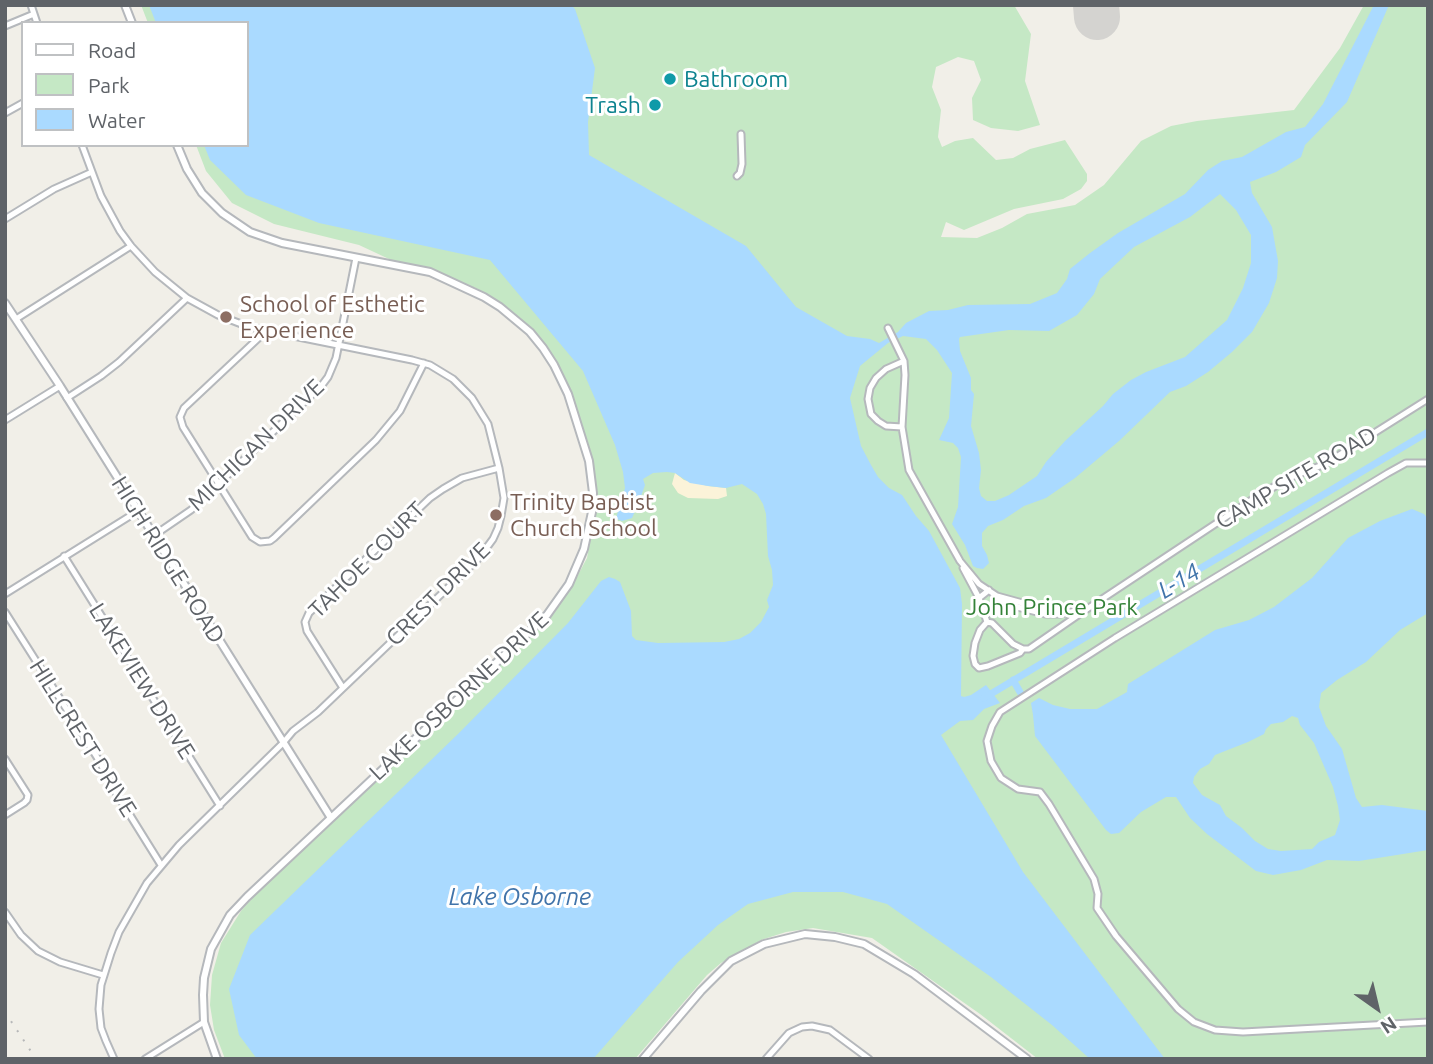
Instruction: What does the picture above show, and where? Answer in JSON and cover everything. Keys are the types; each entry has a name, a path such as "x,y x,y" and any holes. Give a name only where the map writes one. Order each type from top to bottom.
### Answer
{"street":[{"path":"30,5 36,21"},
{"path":"5,26 34,14"},
{"path":"5,113 21,104"},
{"path":"737,176 742,164 741,134"},
{"name":"CREST DRIVE","path":"83,147 110,213 131,246 158,275 187,298 218,315 243,324 265,331 424,363 451,378 472,398 488,424 503,486 498,528 487,549 318,712 293,731 162,864 147,883 127,917 103,975 99,1013 114,1059"},
{"name":"LAKE OSBORNE DRIVE","path":"178,147 195,184 214,206 236,223 266,239 430,272 484,297 530,332 554,365 569,394 589,461 593,493 587,540 578,567 547,615 243,900 222,927 211,950 203,995 204,1022 217,1059"},
{"path":"5,219 54,189 92,172"},
{"path":"16,319 131,246"},
{"name":"MICHIGAN DRIVE","path":"153,536 191,510 321,385 333,368 356,258"},
{"path":"67,398 119,362 187,298"},
{"name":"HIGH RIDGE ROAD","path":"5,303 331,818"},
{"name":"CAMP SITE ROAD","path":"888,328 904,361 902,427 909,470 928,506 960,561 979,584 1002,602 1045,614 1087,609 1253,499 1289,478 1325,464 1428,399"},
{"path":"265,331 184,408 180,417 183,427 218,484 252,537 260,542 270,541 389,426 406,400 424,363"},
{"path":"902,427 887,426 878,421 871,414 868,398 876,379 886,369 904,361"},
{"path":"5,420 60,386"},
{"path":"1428,463 1406,463 1388,473 1115,638 1000,712 987,741 991,761 1001,778 1018,789 1040,792 1049,804 1094,879 1098,894 1097,908 1116,936 1178,1009 1194,1022 1205,1028 1243,1032 1428,1022"},
{"name":"TAHOE COURT","path":"343,688 307,632 305,622 309,613 432,496 462,478 499,468"},
{"path":"5,594 138,511"},
{"name":"LAKEVIEW DRIVE","path":"64,556 220,806"},
{"path":"960,561 979,598 987,621 1013,644 1023,649 1036,645 1087,609"},
{"path":"979,598 989,590"},
{"name":"HILLCREST DRIVE","path":"5,612 162,864"},
{"path":"1054,632 1062,622 1058,614"},
{"path":"987,621 975,643 973,656 977,666 984,667 999,662 1023,649"},
{"path":"5,759 28,795 24,803 5,815"},
{"path":"5,912 21,935 38,951 61,963 103,975"},
{"path":"643,1059 701,991 731,961 764,944 805,934 850,940 880,953 914,974 1027,1059"},
{"path":"145,1059 204,1022"},
{"path":"766,1059 789,1033 812,1026 830,1030 869,1059"}],"green space":[{"name":"John Prince Park","path":"141,5 1014,5 1031,34 1025,81 1040,125 1018,131 991,128 973,120 972,98 981,80 974,61 958,57 936,67 932,87 941,110 938,137 942,147 955,141 973,138 996,160 1013,158 1030,149 1065,140 1087,174 1087,181 1081,189 1063,199 1014,209 964,230 946,222 941,237 977,238 1027,214 1075,205 1104,185 1141,141 1171,126 1294,110 1340,48 1364,5 1428,5 1428,1059 1038,1059 980,1014 872,938 813,928 786,932 761,940 721,963 707,975 635,1059 225,1059 214,1030 210,1005 212,975 221,943 254,896 411,744 414,745 498,666 571,588 587,558 592,530 592,471 570,388 535,332 506,307 476,288 404,266 359,245 274,224 232,203 206,171 197,147 248,147 248,21 147,21"}],"sand":[{"path":"675,473 684,480 726,488 727,496 718,499 688,498 678,493 672,484"}],"water":[{"name":"Lake Osborne","path":"149,5 571,5 575,9 595,68 588,122 589,155 746,246 796,307 847,336 879,343 898,332 906,323 929,311 968,305 1030,304 1057,293 1067,279 1070,269 1118,233 1185,194 1208,170 1222,161 1242,157 1286,132 1305,127 1323,104 1374,5 1389,5 1347,102 1305,145 1301,157 1276,172 1250,182 1252,193 1272,227 1278,261 1277,278 1269,303 1252,332 1208,372 1186,386 1170,392 1075,478 1046,498 1024,506 988,526 982,533 982,546 989,563 983,569 973,566 965,545 952,524 958,507 961,457 953,443 939,440 949,418 952,373 937,350 926,339 903,336 888,343 860,366 850,398 861,446 871,465 889,488 902,495 929,531 960,588 961,696 971,695 986,685 1000,703 984,709 973,720 960,721 941,735 1023,872 1165,1059 1090,1059 991,977 887,904 843,892 793,892 748,904 718,925 678,962 593,1059 257,1059 239,1035 229,989 250,935 458,734 568,623 601,581 609,577 620,582 631,611 632,636 636,640 658,643 724,642 739,639 761,622 769,607 767,600 773,585 763,504 757,494 742,484 726,488 708,486 690,483 675,473 653,473 643,479 645,485 632,518 622,521 617,519 625,488 623,472 615,445 583,371 490,260 319,223 246,195 210,160 205,147 248,147 248,21 155,21","holes":["1220,194 1236,210 1251,235 1251,263 1243,288 1227,320 1185,357 1146,372 1113,394 1065,441 1037,476 995,501 987,501 981,496 979,453 971,426 974,394 971,390 971,378 960,351 960,337 1009,330 1049,331 1077,315 1094,294 1100,279 1134,247 1190,217"]},
{"path":"1412,509 1424,514 1428,519 1428,613 1400,630 1366,662 1321,693 1319,707 1326,726 1342,749 1356,798 1362,807 1382,805 1428,811 1428,850 1359,861 1327,860 1301,870 1273,875 1256,871 1207,834 1190,818 1176,797 1166,797 1141,812 1119,833 1111,834 1106,830 1035,736 1031,703 1039,698 1070,709 1097,709 1127,692 1128,684 1215,630 1249,620 1274,607 1312,578 1348,538 1380,521","holes":["1292,716 1298,718 1314,743 1333,787 1340,820 1335,835 1319,842 1312,849 1268,849 1226,816 1220,805 1202,795 1193,783 1194,777 1215,755 1264,734 1271,724 1283,722"]}],"waterway":[{"name":"L-14","path":"984,698 1428,432"},
{"path":"1013,680 1020,692"}],"runway":[{"path":"1096,5 1097,17"}],"railway":[{"path":"5,1012 36,1059"}],"place":[{"name":"Bathroom","path":"670,79"},
{"name":"Trash","path":"655,105"},
{"name":"School of Esthetic Experience","path":"226,317"},
{"name":"Trinity Baptist Church School","path":"496,515"}]}
